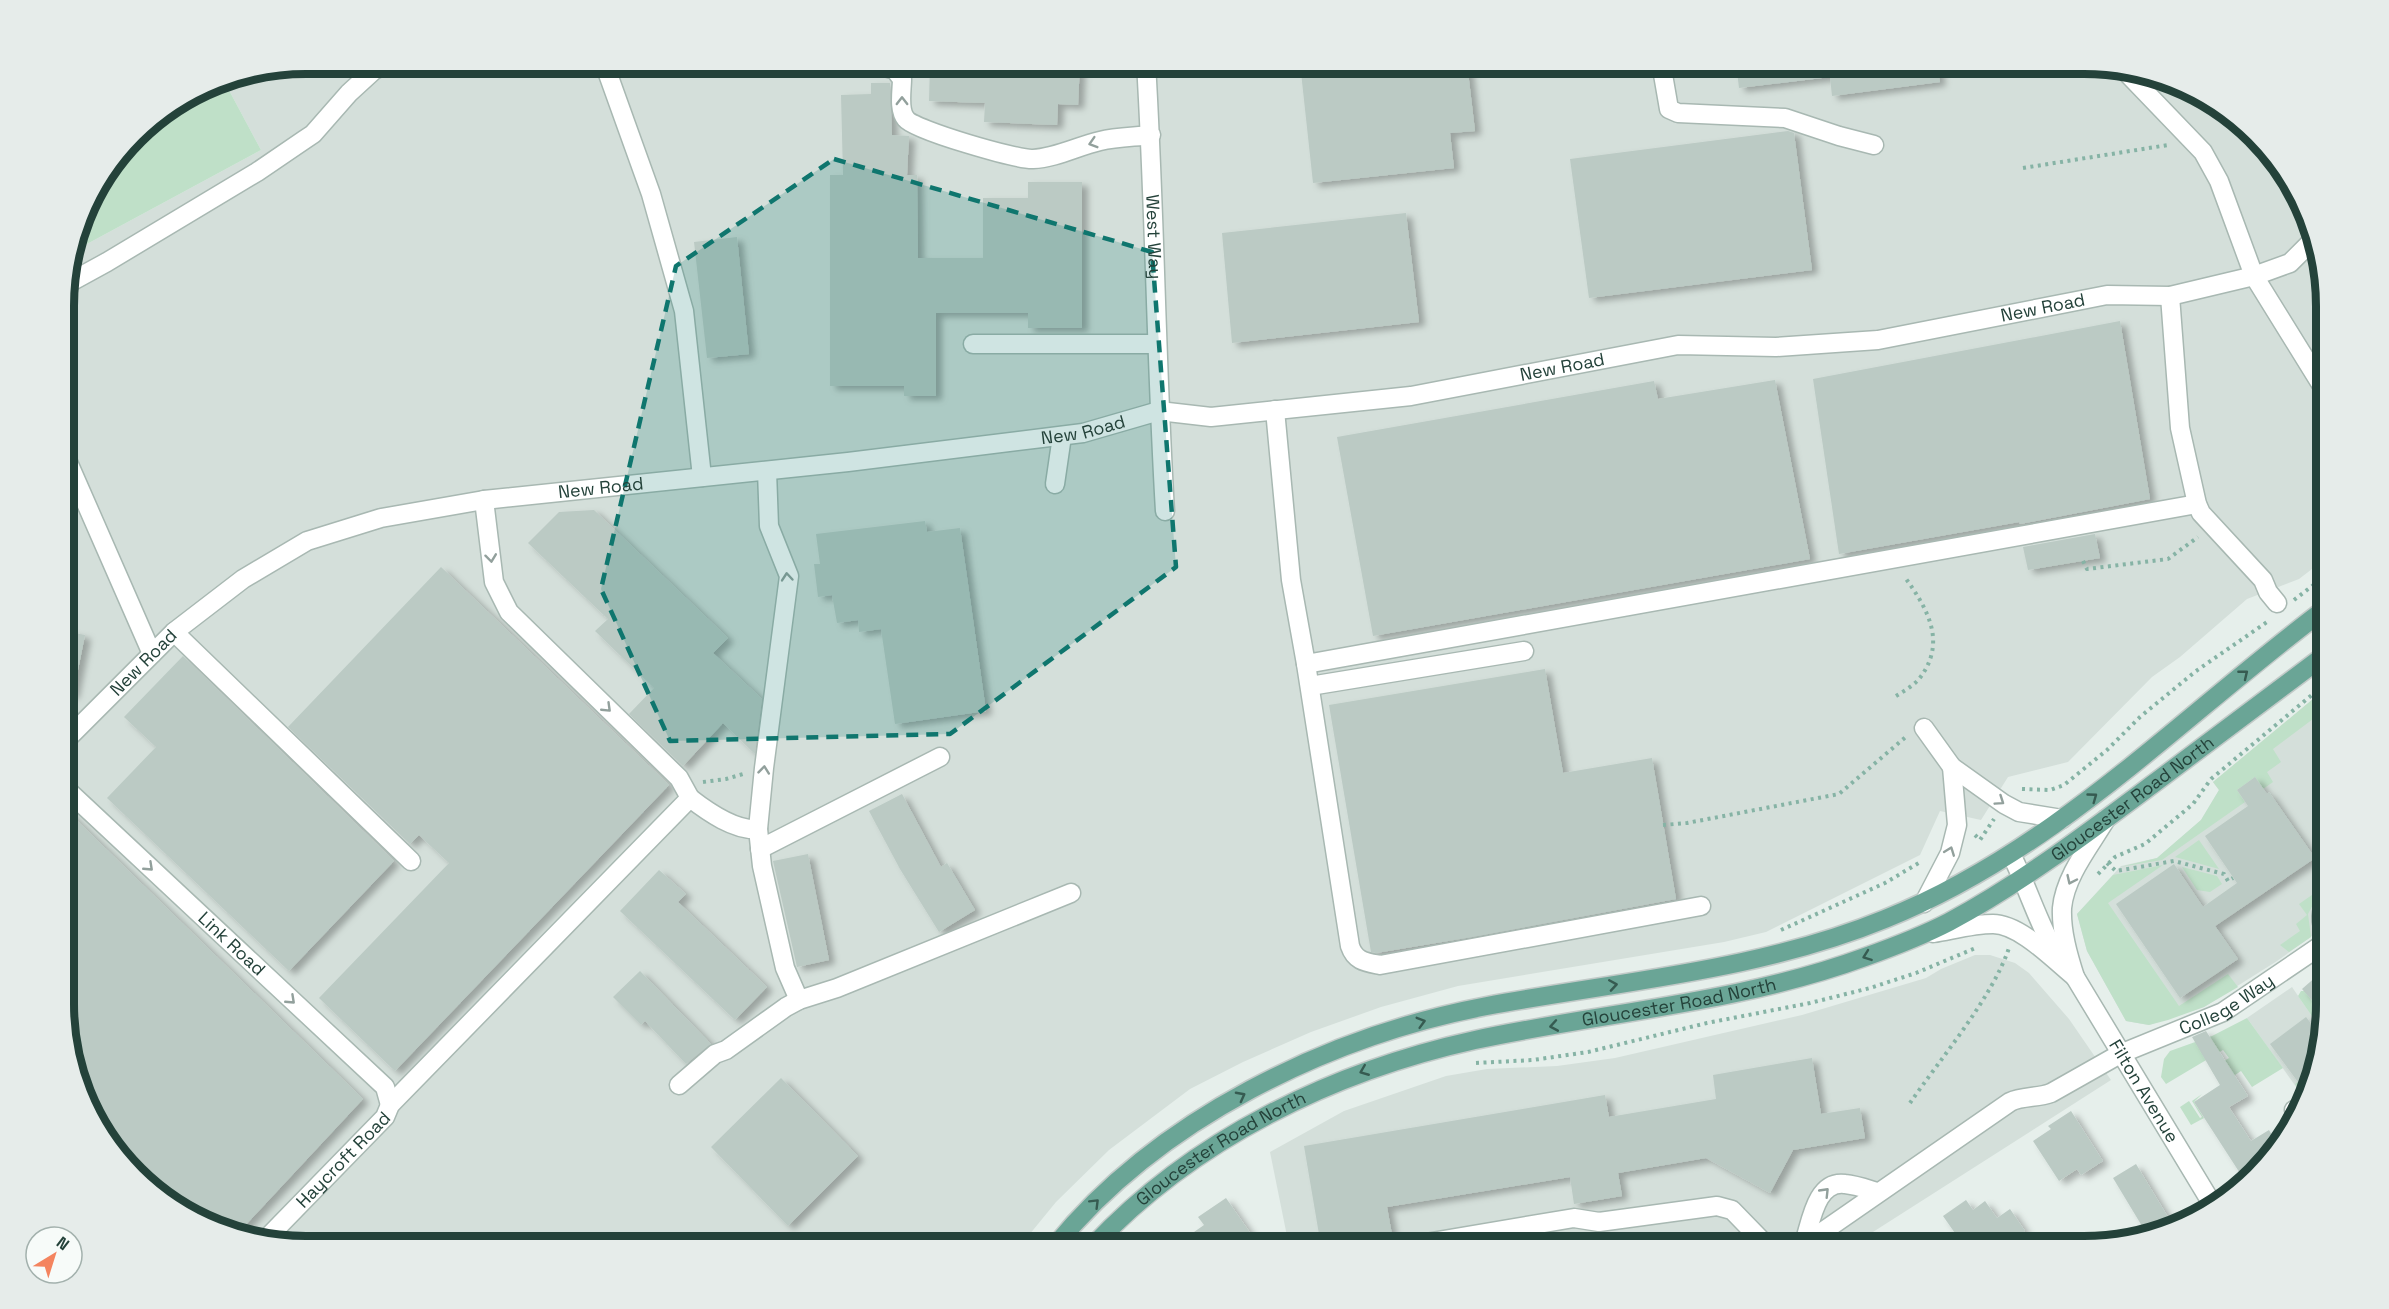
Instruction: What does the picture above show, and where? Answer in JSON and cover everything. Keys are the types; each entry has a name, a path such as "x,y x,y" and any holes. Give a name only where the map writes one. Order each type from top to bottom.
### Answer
{"main road":[{"name":"Gloucester Road North","path":"1065,1236 1113,1185 1165,1143 1234,1100 1317,1058 1377,1036 1449,1014 1713,969 1792,952 1860,929 1924,903 1964,883 2062,819 2316,616"},
{"name":"Gloucester Road North","path":"1104,1236 1159,1185 1209,1150 1288,1106 1379,1065 1475,1040 1763,986 1836,967 1921,935 1948,922 2022,878 2106,819 2316,662"}],"street":[{"path":"75,279 257,172 313,134 348,93 370,74"},
{"path":"608,74 651,194 684,311 702,477"},
{"path":"898,74 902,79 902,112 906,120 918,128 978,146 1032,159 1102,140 1151,135"},
{"name":"West Way","path":"1147,74 1151,135 1159,411 1165,511"},
{"path":"1663,74 1669,110 1678,113 1785,118 1874,145"},
{"path":"2133,79 2203,152 2218,181 2254,276 2316,376"},
{"name":"New Road","path":"74,731 174,632 243,579 307,541 381,518 484,500 767,471 1062,436 1083,433 1159,411 1211,417 1410,396 1678,345 1776,347 1878,340 2107,295 2170,296 2254,276 2290,263 2308,246"},
{"path":"2170,296 2185,397 2180,428 2197,504 2201,513 2262,580 2278,609"},
{"path":"973,344 1157,344"},
{"path":"1275,410 1291,580 1353,955 1361,962 1380,965 1701,906"},
{"path":"1055,484 1062,436"},
{"path":"767,471 769,526 789,576 758,829 760,849 785,968 799,1000"},
{"path":"74,476 152,654"},
{"path":"484,500 494,582 509,612 679,778 686,791 728,822 750,829 758,829"},
{"path":"1306,664 2197,504"},
{"path":"174,632 411,861"},
{"path":"1310,686 1524,651"},
{"path":"1918,730 1952,767 2012,808 2019,812 2062,819"},
{"path":"760,849 939,756"},
{"path":"1924,903 1950,853 1957,825 1952,767"},
{"name":"Haycroft Road","path":"272,1233 385,1117 390,1105 686,791"},
{"name":"Link Road","path":"74,797 385,1087 390,1105"},
{"name":"Filton Avenue","path":"2069,972 2062,907 2073,874 2106,819"},
{"name":"Filton Avenue","path":"2010,854 2022,878 2035,915 2209,1198"},
{"path":"679,1085 715,1054 726,1050 799,1000 837,988 1071,893"},
{"name":"Filton Avenue","path":"1921,935 1984,924 2002,925 2025,936 2069,972"},
{"name":"College Way","path":"1814,1236 2010,1102 2051,1093 2120,1054 2223,1012 2281,966 2316,947"},
{"path":"1806,1236 1817,1202 1823,1192 1833,1185 1844,1184 1877,1192"},
{"path":"1467,1236 1574,1218 1599,1222 1717,1206 1732,1210 1757,1236"}],"path":[{"path":"2023,168 2192,141"},
{"path":"2083,561 2087,569 2168,558 2213,526"},
{"path":"1896,696 1918,680 1930,661 1935,644 1931,625 1921,601 1902,574 1899,557"},
{"path":"2050,790 2064,785 2196,671 2316,582"},
{"path":"2092,879 2115,857 2145,844 2193,804 2211,779 2316,692"},
{"path":"1663,825 1687,823 1839,794 1918,730"},
{"path":"686,791 764,768"},
{"path":"2107,863 2116,871 2174,861 2224,874 2228,881 2233,878"},
{"path":"1467,1064 1533,1060 1588,1052 1707,1023 1810,1003 1905,977 1959,954 1985,946"},
{"path":"1910,1103 2002,967 2008,949 2000,947"}],"highlighted area":[{"path":"834,159 1152,252 1176,567 950,734 670,741 601,589 676,266"}],"shaded area":[{"path":"291,74 2098,74 2143,81 2186,97 2222,120 2277,179 2292,203 2303,231 2314,276 2316,306 2316,566 2299,579 2247,599 2180,657 2152,677 2068,762 2008,777 1981,820 1940,811 1920,855 1766,932 1724,942 1458,986 1381,1007 1311,1032 1243,1062 1190,1089 1109,1150 1056,1202 1028,1236 306,1236 276,1234 246,1228 203,1212 177,1196 153,1178 131,1156 97,1106 81,1063 75,1033 74,291 81,247 261,150 227,87 246,81"},
{"path":"2316,696 2316,933 2204,1007 2149,1025 2126,1021 2087,951 2077,914 2121,866 2157,858 2201,820 2219,790 2213,782"},
{"path":"1975,955 1990,955 2015,963 2029,973 2069,1019 2111,1080 1867,1236 1287,1236 1270,1152 1344,1111 1446,1076 1487,1069 1557,1066 1615,1058 1802,1015 1926,978"},
{"path":"2292,987 2315,1020 2308,1063 2299,1090 2247,1018"}],"green space":[{"path":"227,87 261,150 81,247 97,203 122,164 153,131 203,97"},
{"path":"2316,696 2316,717 2273,749 2281,762 2267,772 2273,782 2263,789 2255,777 2237,790 2245,802 2162,860 2120,867 2157,858 2201,820 2219,790 2213,782"},
{"path":"2199,840 2219,869 2175,857"},
{"path":"2163,865 2108,903 2179,1006 2228,974 2238,987 2204,1007 2149,1025 2126,1021 2087,951 2077,914 2113,875"},
{"path":"2182,867 2217,876 2222,884 2210,892 2197,890"},
{"path":"2316,892 2316,899 2308,914 2311,937 2289,952 2280,945 2300,931 2296,924 2307,915 2299,904"},
{"path":"2301,991 2305,991 2316,1005 2315,1020 2298,996"},
{"path":"2247,1018 2283,1068 2252,1087 2241,1071 2226,1081 2214,1074 2211,1069 2229,1058 2223,1050 2166,1084 2161,1077 2164,1059 2170,1051 2212,1036"},
{"path":"2303,1078 2299,1090 2295,1084"},
{"path":"2202,1094 2194,1102 2204,1118 2191,1125 2180,1107 2189,1101 2200,1118 2202,1117 2192,1101"}],"building":[{"path":"930,74 1079,74 1078,105 1058,104 1057,125 984,122 985,103 929,101"},
{"path":"1301,74 1468,74 1475,131 1450,133 1454,168 1313,183"},
{"path":"1737,74 1939,74 1940,82 1832,96 1830,77 1739,88"},
{"path":"871,83 890,83 892,135 909,136 907,175 917,175 918,258 983,258 983,198 1028,198 1028,182 1082,182 1082,328 1028,328 1028,313 936,313 936,396 904,396 904,386 830,386 830,175 843,175 841,95 871,94"},
{"path":"1788,131 1794,133 1812,270 1589,298 1570,159"},
{"path":"1406,213 1419,322 1232,343 1222,233"},
{"path":"737,237 749,354 707,358 694,242"},
{"path":"2120,321 2150,499 2020,524 2019,522 1839,554 1813,379"},
{"path":"1775,380 1810,559 1373,636 1337,437 1654,381 1658,399"},
{"path":"594,510 728,638 713,653 762,699 755,754 723,723 683,766 629,714 654,688 595,631 608,619 528,543 559,512"},
{"path":"925,521 927,532 960,528 986,711 895,724 881,629 859,632 858,620 837,623 832,595 818,597 814,564 820,564 816,534"},
{"path":"2095,534 2100,558 2028,570 2023,547"},
{"path":"441,567 669,785 395,1071 319,998 449,863 419,835 410,844 288,727"},
{"path":"74,633 85,635 74,690"},
{"path":"183,656 394,861 289,971 107,798 156,747 124,717"},
{"path":"1545,669 1563,773 1652,758 1676,899 1472,937 1371,952 1329,705"},
{"path":"2255,777 2267,794 2269,792 2315,858 2215,926 2238,959 2180,998 2116,904 2174,864 2203,907 2237,883 2205,836 2248,806 2237,790"},
{"path":"902,794 941,867 947,863 975,910 939,932 900,869 869,811"},
{"path":"74,818 363,1099 244,1227 203,1212 153,1178 131,1156 113,1132 97,1106 81,1063 74,1018"},
{"path":"808,854 829,960 797,967 773,861"},
{"path":"659,870 686,894 678,902 767,987 735,1020 620,911"},
{"path":"640,971 711,1044 686,1064 645,1021 641,1025 613,997"},
{"path":"2316,977 2316,1005 2302,989"},
{"path":"2306,1017 2314,1028 2303,1078 2298,1082 2270,1044"},
{"path":"2206,1031 2248,1096 2229,1107 2251,1141 2269,1130 2273,1136 2240,1174 2194,1102 2220,1085 2192,1037"},
{"path":"1812,1058 1821,1114 1860,1108 1865,1138 1793,1150 1770,1193 1706,1158 1618,1173 1622,1196 1574,1204 1570,1177 1387,1207 1392,1236 1319,1236 1304,1146 1605,1095 1609,1117 1716,1099 1713,1075"},
{"path":"781,1078 858,1156 788,1226 711,1147"},
{"path":"2071,1111 2103,1161 2081,1175 2077,1169 2059,1181 2033,1141 2051,1129 2048,1126"},
{"path":"2136,1164 2169,1219 2143,1228 2113,1178"},
{"path":"1226,1198 1251,1234 1248,1236 1188,1236 1204,1225 1198,1217"},
{"path":"1966,1200 1973,1210 1985,1201 1997,1218 2010,1209 2025,1231 2018,1236 1957,1236 1943,1216"}]}
